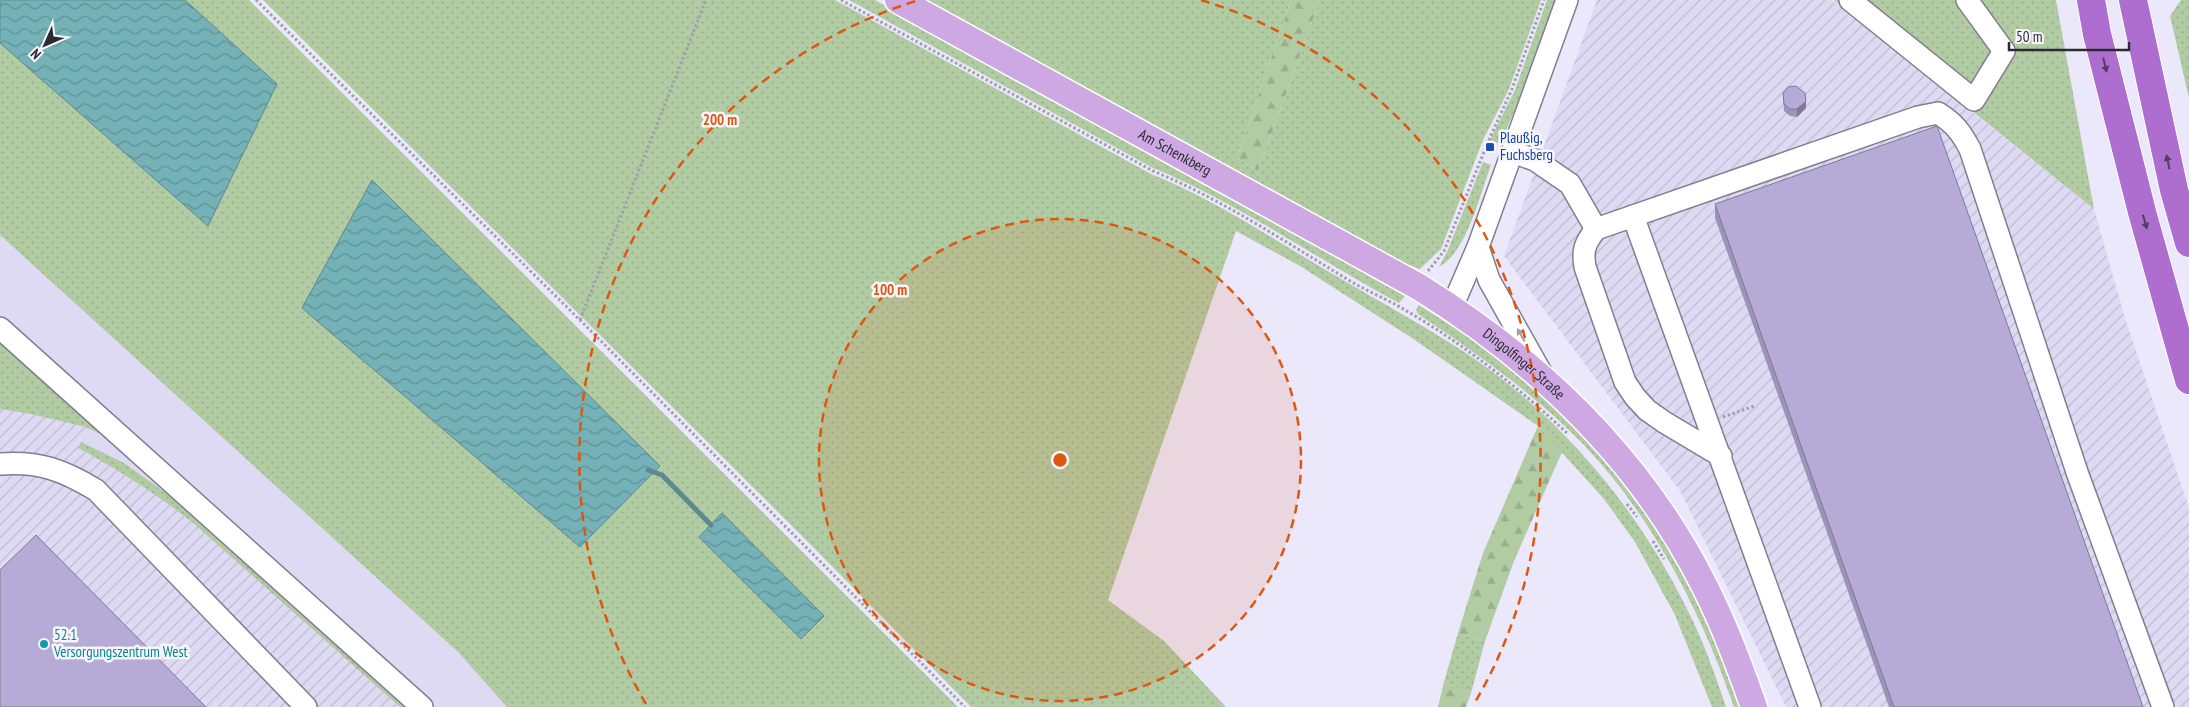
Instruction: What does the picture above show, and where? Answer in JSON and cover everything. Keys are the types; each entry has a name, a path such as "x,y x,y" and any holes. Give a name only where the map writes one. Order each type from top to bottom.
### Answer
{"highway":[{"path":"2091,0 2097,34 2142,212 2189,380"},
{"path":"2133,0 2174,190 2189,243"}],"main road":[{"name":"Am Schenkberg","path":"898,0 1452,307"},
{"name":"Dingolfinger Straße","path":"1452,307 1509,349 1544,378 1600,434 1632,474 1670,526 1707,592 1737,660 1754,707"}],"street":[{"path":"1452,307 1478,247 1567,0"},
{"path":"1850,0 1974,100 2004,51 1967,0"},
{"path":"1721,456 1647,410 1624,382 1585,268 1582,254 1587,241 1596,229 1918,116 1938,113 1953,122 1962,133 1970,149 2078,475 2163,707"},
{"path":"1512,152 1535,160 1570,184 1596,229"},
{"path":"1633,216 1810,707"},
{"path":"1478,247 1489,280 1544,378"},
{"path":"0,328 422,707"},
{"path":"0,464 22,462 47,467 64,472 96,490 306,707"}],"path":[{"path":"256,0 580,320 964,707"},
{"path":"580,320 706,0"},
{"path":"841,0 1153,171 1174,179 1264,228 1346,279 1406,311 1499,374 1541,408 1569,435"},
{"path":"1406,311 1429,270 1444,251 1488,142 1512,89 1544,0"},
{"path":"1708,422 1754,406"},
{"path":"1622,497 1637,518"},
{"path":"1652,540 1668,566"}],"shaded area":[{"path":"1597,0 1832,0 2094,209 2125,318 2189,508 2189,707 1786,707 1680,491 1504,256"},
{"path":"0,235 458,652 507,707 400,707 192,522 120,470 78,448 86,427 0,351"},
{"path":"0,351 86,427 78,448 120,470 192,522 400,707 0,707"}],"green space":[{"path":"0,0 249,0 958,707 507,707 458,652 0,235"},
{"path":"263,0 835,0 1151,174 1225,210 1436,334 1501,378 1564,435 1593,466 1620,500 1644,535 1667,571 1693,621 1726,707 1712,707 1675,615 1635,542 1604,499 1538,426 1412,338 1300,266 1236,231 1108,600 1164,641 1226,707 971,707 806,540"},
{"path":"849,0 875,0 1208,182 1298,236 1405,296 1399,303 1246,214 1153,168"},
{"path":"913,0 1291,0 1237,158 1258,171 1320,0 1541,0 1509,89 1483,140 1441,249 1420,269 1401,262 1252,186"},
{"path":"1291,0 1320,0 1258,171 1237,158"},
{"path":"1547,0 1556,0 1522,93 1500,144 1490,140 1515,90"},
{"path":"1834,0 2056,0 2094,209"},
{"path":"2181,0 2189,0 2189,98 2170,16"},
{"path":"1483,162 1491,165 1465,236 1449,260 1439,267 1447,252"},
{"path":"1419,305 1475,341 1526,380 1593,442 1654,520 1694,590 1743,707 1734,707 1706,636 1673,568 1654,535 1609,474 1584,445 1546,408 1483,359 1418,314 1416,310"},
{"path":"0,332 125,446 86,427 0,409"},
{"path":"1538,426 1562,452 1514,561 1485,641 1458,633 1483,553"},
{"path":"81,442 124,463 227,537 418,707 400,707 192,522 137,483 78,448"},
{"path":"1458,633 1485,641 1471,693 1444,682"},
{"path":"1444,682 1471,693 1466,707 1438,707"}],"water":[{"path":"0,0 185,0 277,84 208,226 0,43"},
{"path":"372,180 660,466 580,547 302,308"},
{"path":"722,513 824,616 801,639 699,537"}],"building":[{"path":"1796,86 1805,93 1806,101 1797,109 1790,109 1784,104 1783,93 1788,87"},
{"path":"1937,126 2143,707 1894,707 1715,204"},
{"path":"36,535 206,707 0,707 0,570"}],"waterway":[{"path":"648,470 662,475 711,525"}],"place":[{"name":"Plaußig, Fuchsberg","path":"1490,147"},
{"name":"52.1 Versorgungszentrum West","path":"44,644"}]}
